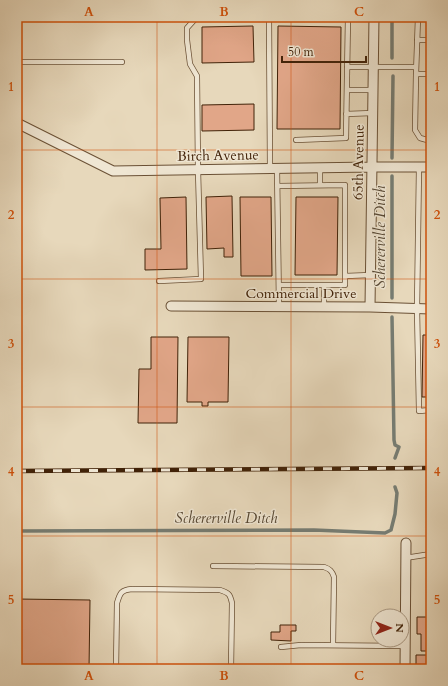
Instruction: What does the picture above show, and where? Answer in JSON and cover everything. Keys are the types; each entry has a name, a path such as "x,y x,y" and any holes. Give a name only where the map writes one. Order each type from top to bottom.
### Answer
{"street":[{"name":"65th Avenue","path":"370,307 374,17"},
{"name":"Birch Avenue","path":"17,123 113,171 431,167"},
{"name":"Commercial Drive","path":"171,306 431,308"},
{"path":"405,608 406,544"},
{"path":"405,648 405,669"}],"lane":[{"path":"158,281 201,279 197,76 190,64 187,40 187,28 197,17"},
{"path":"269,17 274,169 278,186 279,306"},
{"path":"296,140 346,138 348,17"},
{"path":"418,17 415,130 420,138 431,141"},
{"path":"417,40 431,40"},
{"path":"17,62 122,62"},
{"path":"347,67 416,67"},
{"path":"416,74 431,74"},
{"path":"347,90 373,90"},
{"path":"346,114 373,113"},
{"path":"420,167 417,308 419,411 431,410"},
{"path":"320,168 320,185"},
{"path":"278,186 345,185 345,285 278,286"},
{"path":"345,276 371,275"},
{"path":"324,285 324,307"},
{"path":"405,558 431,554"},
{"path":"213,566 324,567 329,569 334,577 334,645"},
{"path":"116,669 117,603 119,595 124,590 132,589 220,590 227,592 231,597 232,603 231,669"},
{"path":"281,647 301,645 370,646"}],"building":[{"path":"253,26 254,62 202,63 202,27"},
{"path":"278,26 341,27 340,129 277,129"},
{"path":"254,104 254,130 202,131 202,105"},
{"path":"232,196 233,257 224,257 224,248 207,249 206,197"},
{"path":"186,197 187,269 145,270 145,249 161,249 160,198"},
{"path":"240,197 271,197 272,276 241,276"},
{"path":"296,197 338,197 337,275 295,275"},
{"path":"423,335 431,335 431,397 422,397"},
{"path":"151,337 178,337 177,423 138,423 139,369 151,369"},
{"path":"188,337 229,337 228,402 208,402 208,406 202,406 202,402 187,402"},
{"path":"17,599 90,600 89,669 17,669"},
{"path":"417,617 431,617 431,651 421,651 421,634 417,634"},
{"path":"280,625 296,625 296,631 291,631 291,641 271,640 271,632 280,632"},
{"path":"416,655 431,655 431,669 416,669"}],"waterway":[{"name":"Schererville Ditch","path":"392,17 392,58"},
{"name":"Schererville Ditch","path":"392,158 393,76"},
{"name":"Schererville Ditch","path":"392,176 392,298"},
{"name":"Schererville Ditch","path":"392,317 394,440 395,445 399,447 395,458"},
{"name":"Schererville Ditch","path":"17,531 314,530 385,533 391,530 395,514 397,493 395,487"}],"railway":[{"path":"17,471 431,468"}]}
